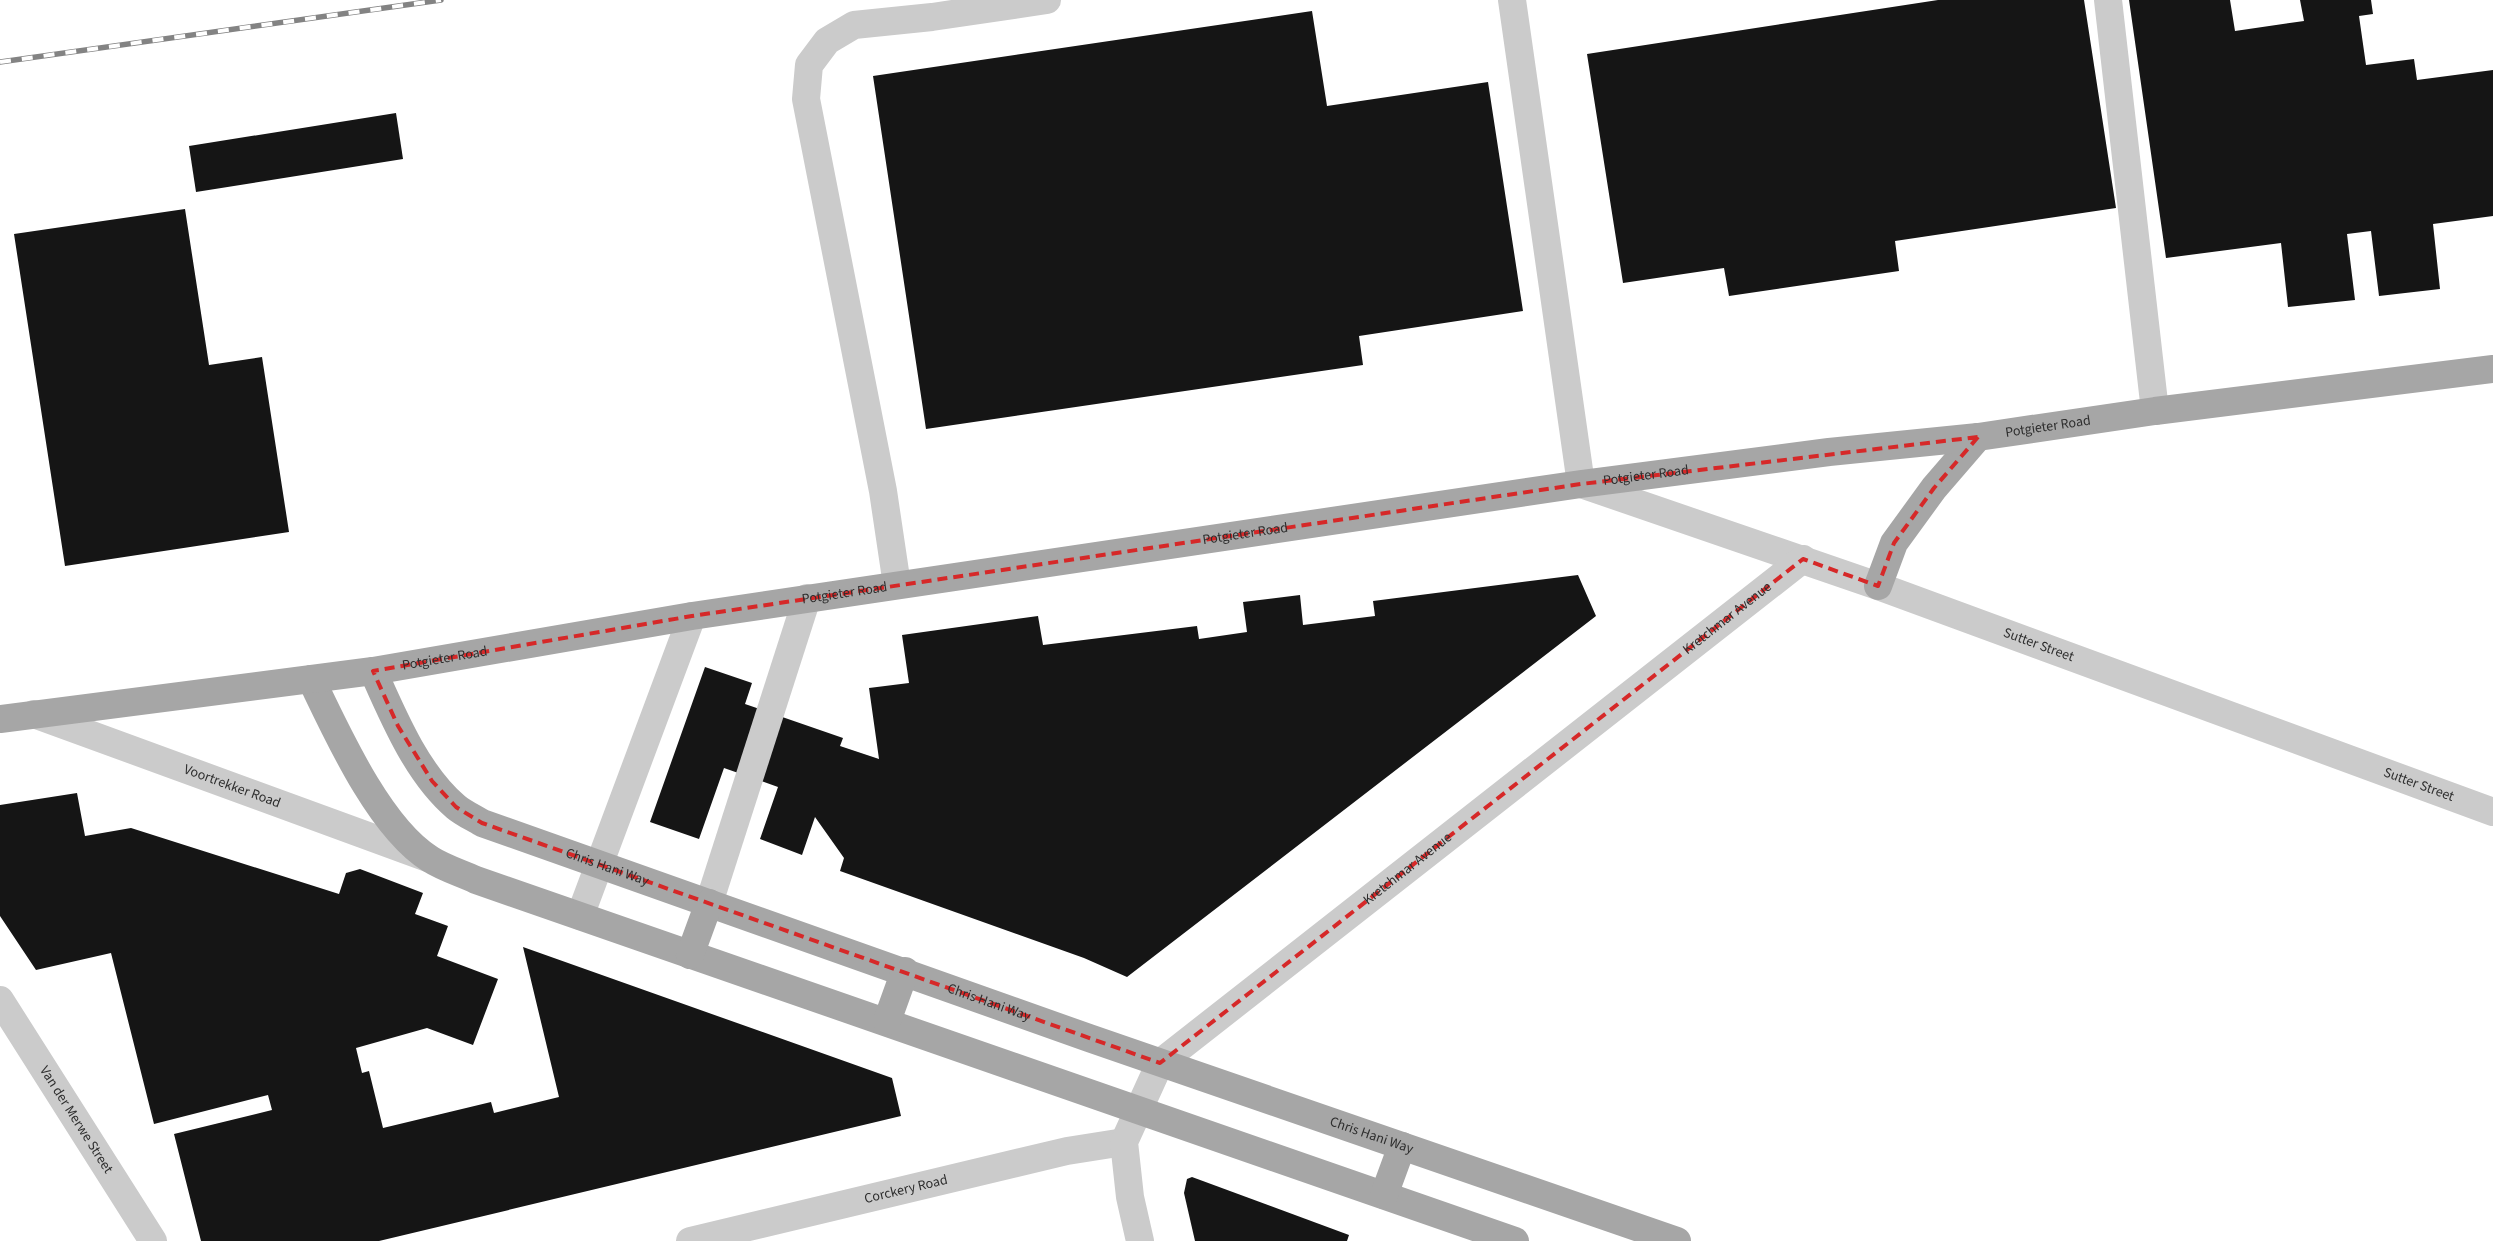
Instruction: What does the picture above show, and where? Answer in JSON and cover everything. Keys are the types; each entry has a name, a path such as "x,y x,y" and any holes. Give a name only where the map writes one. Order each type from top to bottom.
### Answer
{"main road":[{"name":"Potgieter Road","path":"0,718 373,672 806,598 1581,484 1828,452 1978,437 2155,411 2493,369"},
{"path":"1878,586 1894,543 1934,488 1978,437"},
{"name":"Chris Hani Way","path":"373,672 398,726 432,781 456,807 482,823 1160,1062 1677,1241"},
{"path":"311,679 343,746 392,825 430,859 476,880 1515,1241"},
{"path":"690,955 709,903"},
{"path":"887,1022 905,971"},
{"path":"1384,1195 1402,1146"}],"street":[{"path":"897,585 883,491 806,99 809,65 827,41 854,25 932,17 1047,0"},
{"path":"1512,0 1581,484"},
{"path":"2108,0 2155,411"},
{"name":"Sutter Street","path":"1581,484 1803,559 2493,812"},
{"name":"Kretchmar Avenue","path":"1124,1142 1160,1062 1803,559"},
{"path":"709,903 806,598"},
{"path":"580,916 692,616"},
{"name":"Voortrekker Road","path":"34,714 430,859"},
{"name":"Van der Merwe Street","path":"0,1000 152,1241"},
{"path":"1124,1142 1130,1197 1140,1241"},
{"name":"Corckery Road","path":"690,1241 721,1237 1067,1151 1124,1142"}],"highlighted area":[{"path":"1978,437 1934,488 1894,543 1878,586 1803,559 1160,1063 482,823 456,807 432,781 398,726 373,671 692,616 1581,484"}],"building":[{"path":"1938,0 2084,0 2116,208 1895,241 1899,271 1729,296 1724,268 1623,283 1587,54"},
{"path":"2129,0 2230,0 2235,31 2304,21 2300,0 2371,0 2373,14 2359,16 2366,65 2414,59 2417,80 2493,70 2493,216 2433,224 2440,289 2379,296 2371,231 2347,234 2355,300 2288,307 2281,243 2166,258"},
{"path":"1312,11 1327,106 1488,82 1523,311 1359,336 1363,365 926,429 873,76"},
{"path":"396,113 403,159 196,192 189,146"},
{"path":"185,209 209,365 262,357 289,532 65,566 14,234"},
{"path":"1578,575 1596,616 1127,977 1084,958 840,871 844,858 815,817 802,855 760,839 778,787 724,768 699,839 650,822 705,667 752,683 745,704 843,738 840,746 879,759 869,688 909,683 902,635 1038,616 1043,645 1197,626 1199,639 1247,632 1243,602 1300,595 1303,625 1375,616 1373,601"},
{"path":"77,793 85,836 131,828 339,894 346,873 360,869 423,893 415,914 448,926 437,956 498,979 473,1045 427,1028 356,1048 362,1073 369,1071 383,1128 491,1102 494,1113 559,1097 523,947 892,1078 901,1116 379,1241 201,1241 174,1134 272,1110 268,1095 154,1124 111,953 36,970 0,916 0,805"},
{"path":"1192,1177 1349,1235 1347,1241 1195,1241 1184,1193 1187,1179"}],"railway":[{"path":"0,62 441,0"}]}
